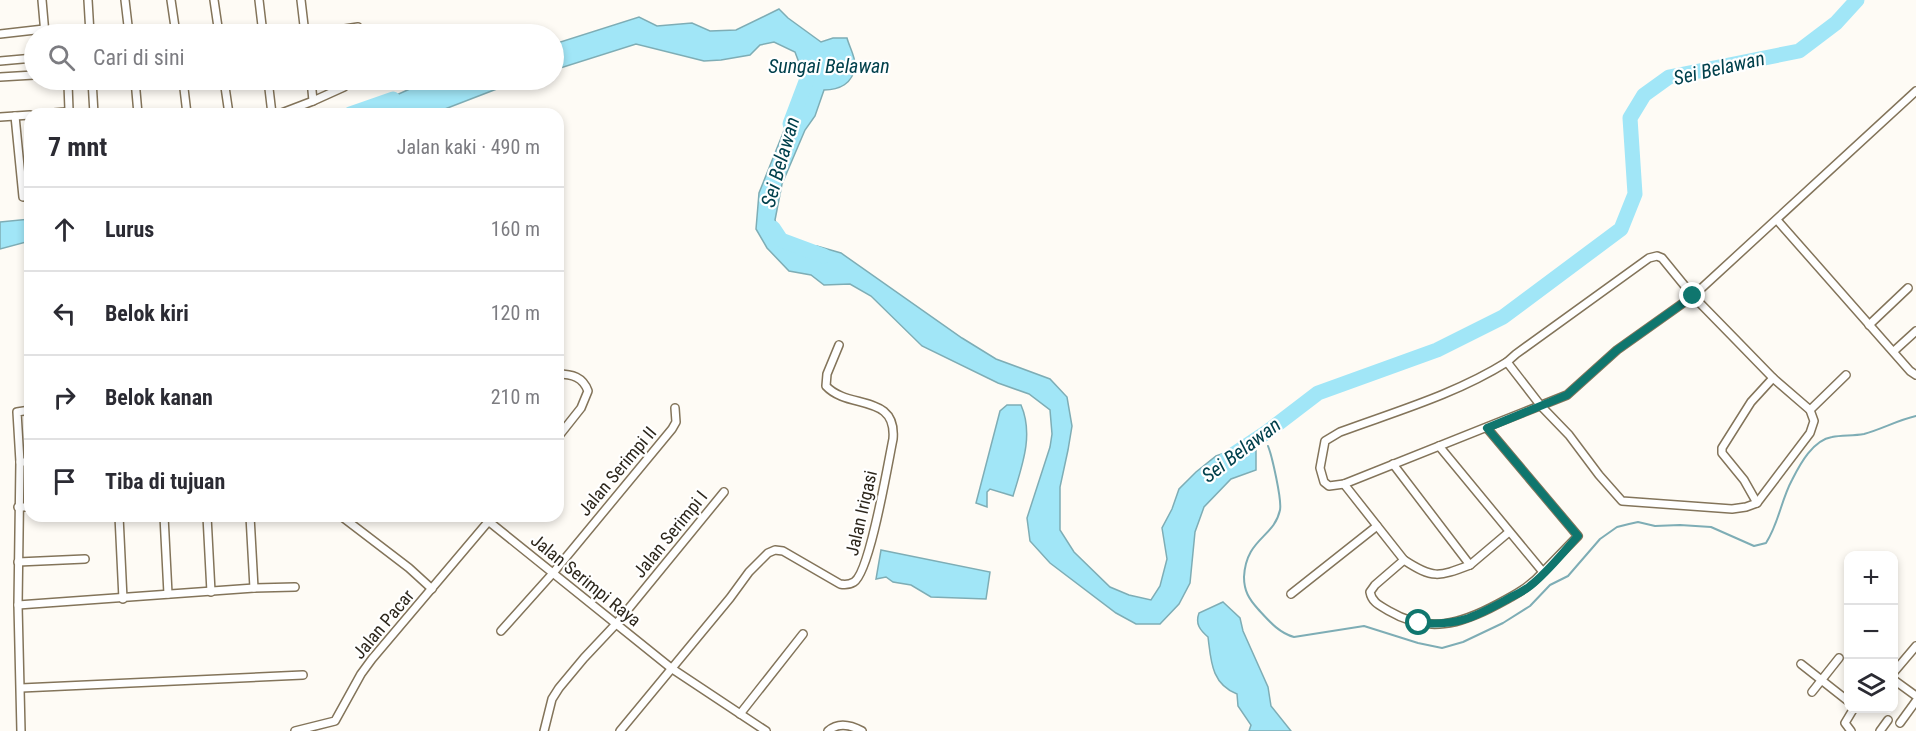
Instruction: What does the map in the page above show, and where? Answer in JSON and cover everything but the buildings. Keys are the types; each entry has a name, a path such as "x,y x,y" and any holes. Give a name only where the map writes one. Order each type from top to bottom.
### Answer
{"street":[{"path":"42,0 44,24"},
{"path":"88,0 89,24"},
{"path":"125,0 128,24"},
{"path":"171,0 175,24"},
{"path":"214,0 218,24"},
{"path":"259,0 262,24"},
{"path":"301,0 304,24"},
{"path":"0,34 24,33"},
{"path":"0,61 24,59"},
{"path":"0,77 24,76"},
{"path":"69,108 71,90"},
{"path":"92,90 94,108"},
{"path":"136,90 137,108"},
{"path":"184,90 186,108"},
{"path":"225,90 228,108"},
{"path":"269,90 271,108"},
{"path":"312,90 314,101"},
{"path":"295,108 338,90"},
{"path":"1507,362 1541,406 1569,435 1599,475 1623,501 1739,509 1756,503 1810,433 1814,421 1810,410 1773,378 1693,296 1662,258 1657,256 1649,258 1507,362 1484,376 1340,432 1325,441 1320,468 1322,478 1329,486 1344,484 1487,428 1541,406 1567,395 1617,350 1693,296 1916,91"},
{"path":"0,117 24,115"},
{"path":"15,116 24,197"},
{"path":"1777,220 1916,375"},
{"path":"1869,325 1908,288"},
{"path":"1894,351 1916,331"},
{"name":"Jalan Irigasi","path":"620,731 749,572 768,553 775,550 783,551 840,584 847,585 855,582 861,573 869,550 894,427 890,416 879,408 832,393 826,386 827,374 839,345"},
{"path":"564,374 573,375 585,384 588,391 581,408 564,429"},
{"path":"1810,410 1845,375"},
{"path":"1756,503 1743,480 1722,453 1722,448 1751,402 1773,378"},
{"name":"Jalan Serimpi II","path":"501,631 553,573 672,429 676,422 675,408"},
{"path":"21,731 18,605 20,462 17,411 24,410"},
{"path":"1404,560 1375,585 1370,592 1371,598 1395,615 1419,623 1442,625 1476,616 1530,586 1578,536 1487,428"},
{"path":"1439,446 1544,572"},
{"path":"1393,464 1470,565"},
{"path":"1344,484 1404,560 1430,575 1448,573 1470,565 1509,532"},
{"name":"Jalan Serimpi I","path":"544,731 552,699 560,688 616,624 724,492"},
{"path":"18,507 24,507"},
{"path":"119,522 123,598"},
{"path":"164,522 168,594"},
{"path":"207,522 211,592"},
{"path":"250,522 254,588"},
{"path":"349,522 409,568 432,589"},
{"name":"Jalan Pacar","path":"295,731 335,721 361,674 488,522"},
{"name":"Jalan Serimpi Raya","path":"494,522 553,573 671,668 766,731"},
{"path":"1291,594 1377,526"},
{"path":"18,562 85,559"},
{"path":"18,605 296,587"},
{"path":"740,714 803,634"},
{"path":"1898,666 1916,646"},
{"path":"1812,692 1839,658"},
{"path":"1801,664 1844,698"},
{"path":"21,688 303,675"},
{"path":"1898,683 1916,696"},
{"path":"1900,723 1916,701"},
{"path":"1851,713 1845,723 1851,731"},
{"path":"1880,731 1888,720"},
{"path":"828,731 836,725 843,725 862,731"}],"water":[{"name":"Sungai Belawan","path":"779,9 821,42 833,38 847,38 855,63 854,72 844,85 824,90 815,116 805,130 782,184 775,220 782,240 802,251 817,246 841,253 962,338 996,359 1050,379 1067,397 1072,426 1060,487 1060,530 1074,552 1110,587 1129,595 1151,600 1160,586 1167,559 1162,528 1179,489 1216,456 1256,442 1256,470 1231,479 1204,507 1195,532 1190,583 1179,604 1160,624 1136,624 1116,613 1050,563 1030,541 1027,518 1050,447 1052,434 1050,410 1029,394 998,383 922,346 871,296 850,284 824,285 811,275 789,271 767,248 756,229 759,193 785,128 799,102 802,87 801,68 795,52 774,42 760,45 750,55 704,61 636,44 564,67 564,41 639,17 657,26 692,23 710,31 736,30"},
{"path":"408,90 494,90 448,108 367,108"},
{"path":"24,220 24,243 0,249 0,222"},
{"path":"1007,405 1021,405 1025,416 1027,439 1025,450 1013,496 990,489 987,492 987,507 976,503 1000,411"},
{"path":"881,550 990,572 986,599 931,597 911,585 893,582 886,577 876,579"},
{"path":"1223,602 1240,618 1243,631 1268,687 1271,706 1291,731 1249,731 1251,725 1238,706 1237,694 1228,690 1217,678 1208,637 1198,624 1198,620 1199,613"}],"waterway":[{"name":"Sei Belawan","path":"1225,460 1267,432 1318,393 1437,350 1503,317 1621,229 1635,194 1630,118 1644,95 1669,77 1799,51 1836,23 1857,0"},
{"name":"Sei Belawan","path":"790,124 807,79"},
{"name":"Sei Belawan","path":"367,108 393,99"},
{"name":"Sei Belawan","path":"773,228 781,240 824,256"},
{"path":"1268,446 1278,488 1280,510 1272,527 1255,546 1246,564 1245,586 1255,605 1274,626 1294,637 1364,626 1442,648 1463,642 1503,623 1530,606 1550,585 1568,576 1600,539 1617,527 1638,522 1655,526 1711,527 1754,546 1766,543 1774,528 1788,488 1803,460 1813,448 1825,439 1864,434 1916,416"}],"route":[{"path":"1419,623 1442,625 1458,622 1476,616 1504,601 1530,586 1578,536 1487,428 1567,395 1617,350 1693,296"}]}
